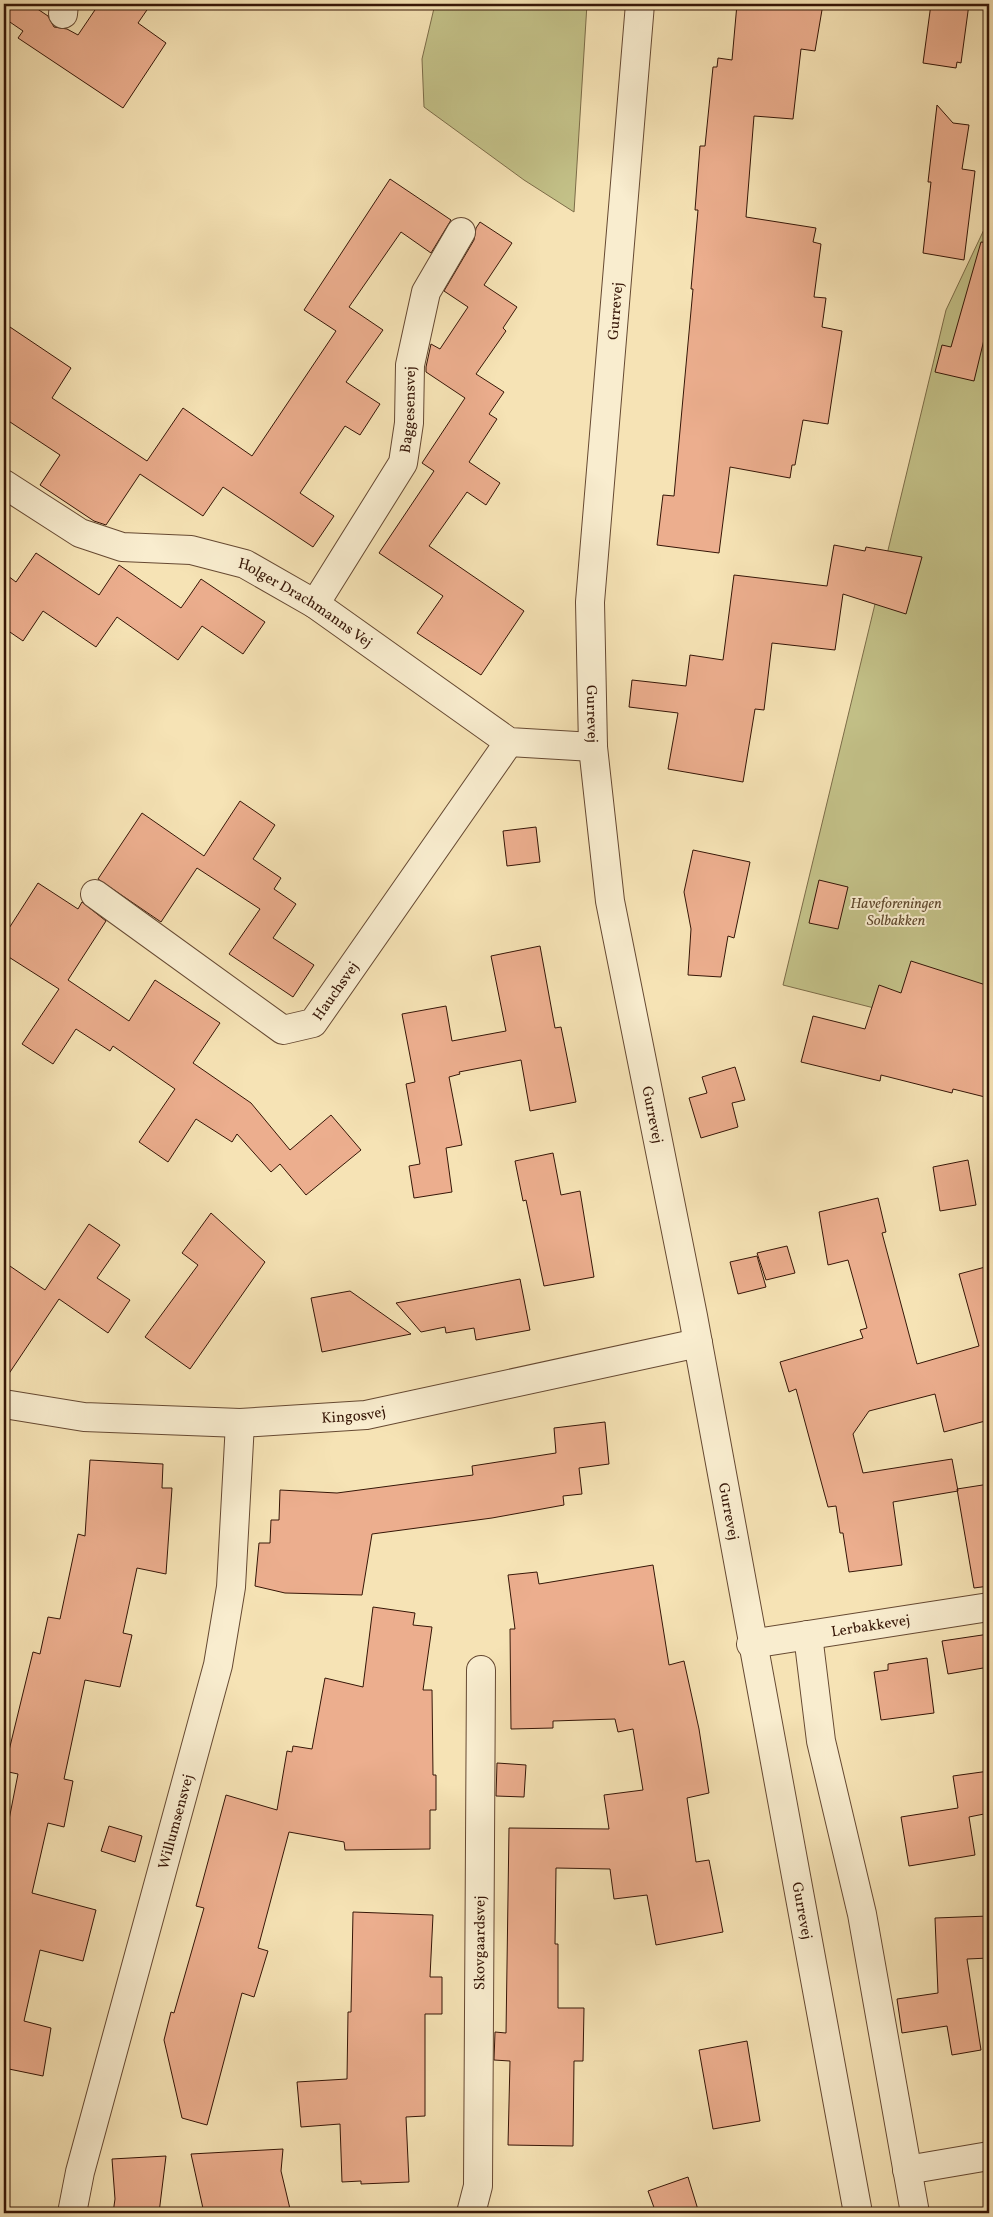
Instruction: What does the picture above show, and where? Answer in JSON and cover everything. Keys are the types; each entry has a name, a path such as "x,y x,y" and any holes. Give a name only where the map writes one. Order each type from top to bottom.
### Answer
{"street":[{"name":"Gurrevej","path":"640,4 590,602 593,747 610,901 698,1343 751,1644 858,2213"},
{"name":"Baggesensvej","path":"315,604 402,462 409,423 410,364 426,292 461,232"},
{"name":"Holger Drachmanns Vej","path":"4,484 80,533 122,547 191,550 245,564 315,604 509,742"},
{"path":"509,742 593,747"},
{"name":"Hauchsvej","path":"95,894 283,1030 314,1023 509,742"},
{"name":"Kingosvej","path":"4,1404 84,1417 240,1423 366,1415 698,1343"},
{"name":"Willumsensvej","path":"72,2213 80,2172 218,1665 231,1587 240,1423"},
{"name":"Lerbakkevej","path":"751,1644 989,1607"},
{"path":"808,1635 821,1741 862,1914 915,2213"},
{"name":"Skovgaardsvej","path":"471,2213 478,2186 481,1670"},
{"path":"907,2170 989,2156"}],"green space":[{"path":"435,4 587,4 574,212 524,180 424,107 422,59"},
{"name":"Haveforeningen Solbakken","path":"989,219 989,1037 783,985 946,310"}],"building":[{"path":"4,4 30,4 48,16 54,27 67,29 78,35 99,4 151,4 138,23 166,43 123,108 18,38 23,31 4,18"},
{"path":"737,4 823,4 815,51 801,49 793,119 754,116 746,217 816,228 813,242 821,244 814,297 826,298 822,327 842,331 828,424 803,420 795,465 792,465 790,478 730,467 719,553 657,545 663,495 674,496 693,289 691,289 698,210 695,210 700,146 705,146 713,67 717,67 718,58 732,60"},
{"path":"931,4 969,4 961,63 957,62 956,68 923,63"},
{"path":"937,105 953,123 969,125 962,169 975,171 964,260 923,253 931,182 928,182"},
{"path":"390,179 451,220 431,253 401,232 349,307 383,330 346,382 380,404 360,435 345,426 300,493 334,516 313,547 223,487 203,516 140,474 106,525 94,521 40,485 60,455 4,418 4,323 71,368 52,398 147,461 183,408 252,456 336,331 304,310"},
{"path":"480,222 512,243 484,285 517,307 503,328 506,331 476,374 504,392 489,414 497,419 469,462 500,483 486,505 467,492 429,546 524,611 481,675 417,633 443,596 379,553 434,471 422,463 465,398 426,372 426,367 431,344 440,349 468,307 444,291 474,240 476,228"},
{"path":"981,242 989,243 989,319 974,381 935,372 942,345 951,347"},
{"path":"834,545 865,551 866,547 922,557 906,614 843,594 835,650 772,643 764,710 755,709 743,782 668,769 678,713 629,707 632,680 686,686 690,655 723,660 734,575 827,586"},
{"path":"36,553 99,595 119,565 181,608 201,579 265,622 243,654 202,626 178,660 117,617 96,647 43,611 23,641 4,628 4,573 16,582"},
{"path":"240,801 275,825 253,859 281,878 274,889 296,904 273,938 314,965 293,997 229,954 260,909 197,868 161,922 98,879 142,813 204,856"},
{"path":"536,827 540,862 507,866 503,831"},
{"path":"693,850 750,862 734,938 728,936 721,977 688,975 691,929 684,892"},
{"path":"819,880 848,887 838,929 809,923"},
{"path":"38,883 78,909 82,902 106,921 68,980 129,1021 155,980 220,1023 193,1063 251,1103 290,1150 331,1115 361,1150 306,1195 280,1164 271,1172 237,1134 232,1142 196,1119 168,1162 139,1142 175,1089 113,1046 110,1051 76,1029 53,1064 22,1044 59,989 4,954 4,936"},
{"path":"540,946 555,1028 561,1027 576,1102 530,1111 521,1060 459,1072 460,1074 449,1077 462,1145 446,1148 452,1192 414,1198 409,1166 420,1164 406,1084 415,1082 402,1014 446,1006 452,1041 506,1031 491,956"},
{"path":"911,961 989,986 989,1098 953,1089 952,1093 881,1075 880,1081 801,1062 813,1016 865,1029 879,985 901,993"},
{"path":"735,1067 745,1100 732,1103 738,1127 701,1138 689,1098 707,1093 702,1077"},
{"path":"553,1153 561,1195 580,1191 594,1277 544,1286 526,1200 523,1201 515,1161"},
{"path":"968,1160 976,1205 940,1211 933,1167"},
{"path":"878,1198 886,1232 882,1233 917,1364 979,1346 959,1274 989,1266 989,1352 987,1353 989,1361 989,1420 944,1432 935,1394 869,1411 853,1434 863,1473 952,1459 958,1491 893,1502 902,1565 849,1572 843,1533 840,1533 836,1506 828,1507 796,1389 789,1392 780,1362 863,1338 860,1330 867,1328 848,1260 828,1265 819,1212"},
{"path":"211,1213 265,1262 190,1369 145,1337 198,1265 182,1253"},
{"path":"89,1224 120,1245 97,1278 130,1300 108,1333 59,1299 4,1381 4,1262 45,1290"},
{"path":"787,1246 795,1273 766,1280 757,1253"},
{"path":"757,1256 766,1287 738,1294 730,1262"},
{"path":"520,1279 530,1330 476,1340 474,1328 446,1333 445,1327 421,1332 396,1303"},
{"path":"350,1291 411,1334 322,1352 311,1298"},
{"path":"605,1422 609,1464 579,1468 582,1494 563,1496 564,1505 492,1518 372,1534 362,1595 285,1593 255,1586 259,1543 270,1543 271,1520 279,1520 280,1490 337,1493 473,1475 472,1466 556,1453 554,1428"},
{"path":"90,1460 163,1464 162,1488 172,1488 166,1574 137,1568 123,1633 132,1635 120,1687 85,1680 64,1779 73,1781 64,1827 48,1823 32,1893 96,1910 83,1961 40,1950 24,2021 51,2028 43,2076 4,2068 4,1845 18,1774 4,1771 33,1652 40,1654 48,1617 60,1619 78,1534 85,1536"},
{"path":"989,1484 989,1586 974,1588 957,1489"},
{"path":"653,1565 669,1665 684,1661 699,1729 709,1793 687,1798 696,1862 709,1860 723,1932 656,1945 647,1895 614,1899 610,1869 556,1868 555,1944 558,1944 558,2008 584,2008 583,2061 574,2061 573,2146 508,2145 510,2061 494,2060 495,2032 506,2033 509,1828 609,1829 604,1795 643,1790 633,1729 618,1732 615,1719 553,1721 553,1728 511,1729 510,1629 515,1629 508,1575 537,1572 539,1584"},
{"path":"373,1607 415,1613 413,1625 432,1627 423,1690 432,1690 433,1775 436,1775 436,1810 430,1810 430,1849 345,1850 344,1842 289,1832 258,1948 268,1951 254,1997 242,1993 207,2125 182,2118 164,2040 171,2012 174,2013 204,1908 196,1906 226,1795 277,1810 287,1751 292,1752 293,1746 312,1749 325,1678 363,1687"},
{"path":"989,1634 989,1667 948,1674 942,1641"},
{"path":"927,1658 934,1713 881,1720 874,1672 888,1670 888,1664"},
{"path":"497,1763 526,1765 524,1797 496,1796"},
{"path":"989,1771 989,1813 969,1817 975,1855 909,1866 901,1817 958,1808 953,1776"},
{"path":"109,1826 142,1836 135,1862 101,1851"},
{"path":"353,1912 433,1915 430,1977 442,1977 442,2014 425,2014 425,2116 406,2117 409,2182 361,2184 361,2181 342,2182 340,2124 301,2127 297,2082 347,2079 348,2012 351,2012"},
{"path":"989,1916 989,1958 967,1959 981,2050 952,2055 947,2026 902,2033 897,1999 938,1993 935,1918"},
{"path":"747,2041 760,2121 713,2129 699,2050"},
{"path":"283,2149 281,2171 291,2213 204,2213 191,2154"},
{"path":"166,2156 159,2213 113,2213 115,2199 112,2159"},
{"path":"688,2177 699,2213 656,2213 648,2191"}]}
